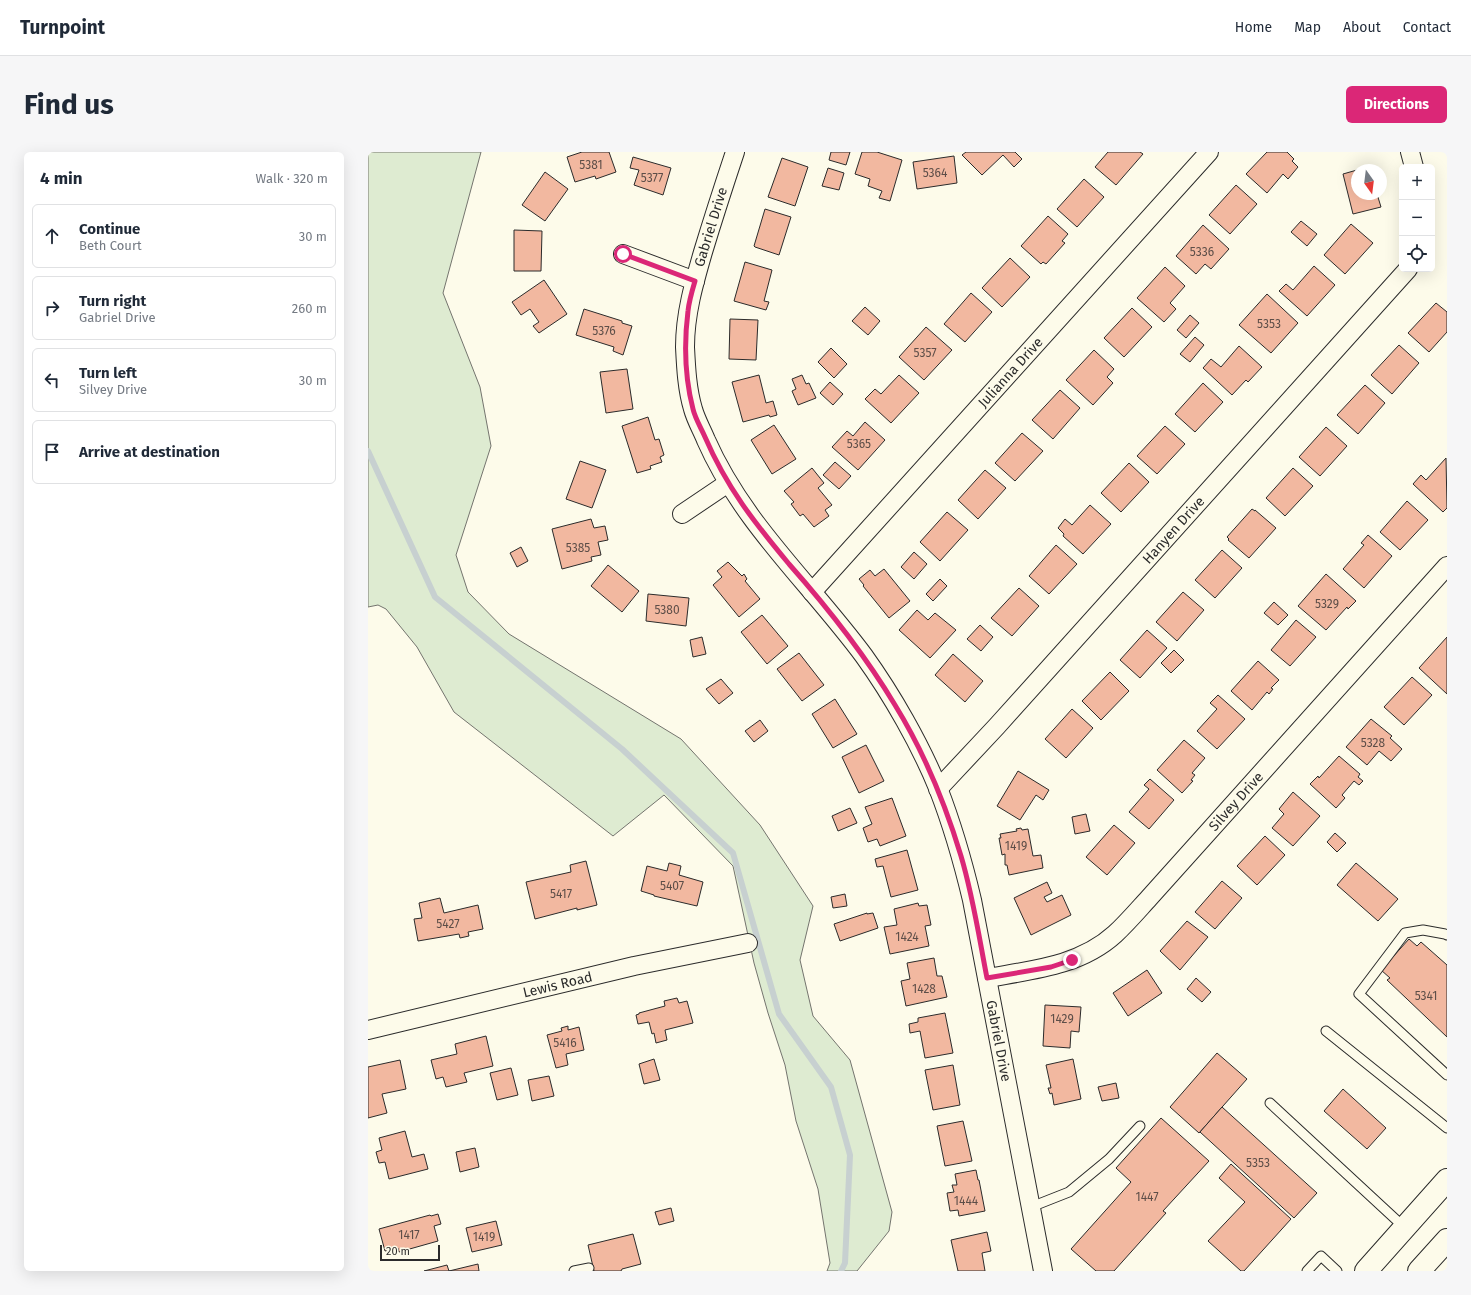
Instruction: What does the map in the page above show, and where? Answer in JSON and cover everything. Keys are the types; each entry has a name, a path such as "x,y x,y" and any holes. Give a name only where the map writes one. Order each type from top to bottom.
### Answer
{"main road":[{"path":"1366,1271 1447,1180"},
{"path":"1419,1271 1447,1240"}],"street":[{"name":"Gabriel Drive","path":"735,152 717,205 688,310 685,346 688,382 693,410 715,460 748,515 864,657 896,705 923,756 938,789 963,864 972,900 1043,1271"},
{"name":"Julianna Drive","path":"812,592 1209,152"},
{"path":"1410,152 1413,164"},
{"path":"623,254 695,281"},
{"name":"Hanyen Drive","path":"938,789 1002,720 1405,272"},
{"path":"682,514 728,483"},
{"name":"Silvey Drive","path":"987,978 1051,967 1072,960 1097,947 1115,934 1447,566"},
{"name":"Lewis Road","path":"368,1030 634,966 748,943"}],"lane":[{"path":"1447,936 1445,934 1423,930 1405,933 1359,994 1447,1075"},
{"path":"1326,1031 1447,1128"},
{"path":"1270,1103 1404,1228"},
{"path":"1031,1207 1069,1192 1109,1159 1140,1126"},
{"path":"1307,1271 1321,1256 1337,1271"},
{"path":"574,1271 589,1268"}],"green space":[{"path":"368,152 481,152 443,293 480,387 491,446 456,555 468,592 509,634 681,739 760,825 813,906 800,960 813,1016 850,1060 892,1212 889,1231 857,1271 827,1271 830,1263 818,1189 796,1121 785,1065 754,963 733,866 664,795 613,836 454,712 417,647 386,609 378,605 368,607"}],"building":[{"path":"582,152 609,152 616,172 596,179 595,176 575,182 567,157"},
{"path":"831,152 850,152 846,165 829,160"},
{"path":"862,152 877,152 902,160 890,201 879,198 882,191 868,186 870,179 855,174"},
{"path":"966,152 1015,152 1022,159 1014,167 1003,155 982,175 962,155"},
{"path":"1108,152 1140,152 1143,154 1116,185 1095,167"},
{"path":"1267,152 1287,152 1294,159 1292,161 1298,167 1288,179 1283,174 1267,193 1246,174"},
{"path":"954,156 957,183 917,189 913,162"},
{"path":"633,157 671,168 663,195 634,185 639,170 630,168"},
{"path":"782,158 808,167 795,206 768,197"},
{"path":"828,168 844,173 839,190 822,186"},
{"path":"545,172 568,189 545,221 522,205"},
{"path":"1351,172 1351,200 1379,200 1381,207 1353,214 1343,174"},
{"path":"1084,179 1104,197 1077,227 1057,209"},
{"path":"1236,185 1257,204 1230,234 1209,215"},
{"path":"765,209 791,217 779,255 754,246"},
{"path":"1048,216 1068,234 1062,241 1065,243 1046,264 1043,262 1041,264 1021,246"},
{"path":"1301,221 1317,234 1307,246 1291,232"},
{"path":"1351,224 1373,243 1345,274 1324,255"},
{"path":"1203,225 1229,249 1211,269 1205,264 1196,274 1176,256"},
{"path":"514,230 542,231 541,271 514,271"},
{"path":"1010,258 1030,277 1002,307 982,288"},
{"path":"745,262 772,270 764,301 769,302 766,310 734,301"},
{"path":"1314,266 1335,285 1307,316 1279,291 1286,284 1293,290"},
{"path":"1165,267 1185,286 1170,303 1176,309 1164,322 1137,298"},
{"path":"544,280 567,314 539,333 533,326 539,322 530,309 521,315 512,302"},
{"path":"971,293 992,312 965,342 944,324"},
{"path":"1267,294 1298,323 1271,353 1239,325"},
{"path":"1436,303 1447,312 1447,332 1429,352 1408,333"},
{"path":"865,307 880,321 868,335 852,321"},
{"path":"1132,308 1152,327 1124,357 1104,338"},
{"path":"584,309 622,321 622,323 632,326 623,355 613,351 614,347 576,335"},
{"path":"1190,315 1199,323 1186,338 1177,330"},
{"path":"730,319 758,320 756,360 729,359"},
{"path":"926,327 952,350 924,380 899,357"},
{"path":"1195,337 1204,345 1190,362 1180,354"},
{"path":"1399,345 1419,363 1392,394 1371,375"},
{"path":"1239,346 1262,367 1248,382 1246,380 1232,395 1203,368 1211,359 1221,367"},
{"path":"831,348 847,364 834,378 818,362"},
{"path":"1094,350 1114,369 1107,377 1113,383 1093,405 1066,380"},
{"path":"627,369 633,409 606,413 600,372"},
{"path":"759,375 766,403 773,401 777,415 770,417 769,415 743,422 732,382"},
{"path":"802,375 806,384 809,383 816,398 798,405 792,391 796,389 792,379"},
{"path":"899,375 919,393 891,423 865,399 875,389 881,394"},
{"path":"830,382 843,394 833,405 820,393"},
{"path":"1203,383 1223,402 1195,432 1175,414"},
{"path":"1365,385 1385,403 1358,434 1337,415"},
{"path":"1060,390 1080,408 1053,439 1032,420"},
{"path":"648,417 655,440 659,439 664,455 660,457 662,462 650,466 651,469 637,473 622,426"},
{"path":"865,422 885,440 858,470 832,447 847,431 853,436"},
{"path":"774,425 796,459 772,474 751,440"},
{"path":"1165,426 1185,444 1157,474 1137,456"},
{"path":"1326,427 1347,446 1320,476 1299,457"},
{"path":"1022,433 1043,451 1015,481 995,463"},
{"path":"1446,458 1447,508 1443,512 1413,484 1421,475 1426,480"},
{"path":"580,461 606,470 592,508 566,499"},
{"path":"835,462 851,476 839,489 823,475"},
{"path":"1129,463 1149,482 1121,512 1101,493"},
{"path":"812,468 824,483 818,488 832,505 825,510 829,516 814,527 803,514 800,516 791,504 794,502 784,491"},
{"path":"1293,468 1313,486 1285,516 1266,498"},
{"path":"985,470 1006,488 978,519 958,500"},
{"path":"1407,501 1428,520 1400,550 1380,532"},
{"path":"1090,505 1111,524 1083,554 1063,536 1064,534 1058,528 1065,519 1072,525"},
{"path":"1252,509 1276,528 1249,558 1228,540 1229,539 1227,537"},
{"path":"947,512 968,530 940,561 920,542"},
{"path":"591,519 594,528 605,526 608,540 598,542 601,555 591,557 592,561 562,569 552,529"},
{"path":"1368,535 1392,556 1364,588 1343,569 1364,545 1361,543"},
{"path":"1056,545 1077,564 1049,594 1029,576"},
{"path":"521,547 528,561 517,567 510,553"},
{"path":"1222,550 1242,568 1215,598 1195,580"},
{"path":"914,552 927,564 914,579 901,567"},
{"path":"728,562 742,576 744,574 747,579 745,581 760,599 739,617 713,585 722,577 717,571"},
{"path":"608,565 639,591 622,612 591,586"},
{"path":"884,569 910,601 889,618 859,579 870,570 875,576"},
{"path":"1326,574 1356,601 1348,609 1347,607 1326,630 1298,606"},
{"path":"940,579 947,586 933,601 926,594"},
{"path":"1019,588 1039,606 1012,636 991,618"},
{"path":"1183,592 1204,610 1177,641 1156,622"},
{"path":"648,594 689,598 686,626 646,621"},
{"path":"1274,602 1288,615 1278,625 1264,613"},
{"path":"917,610 928,620 935,613 956,630 930,658 899,630"},
{"path":"762,615 788,646 767,664 741,632"},
{"path":"1296,620 1316,637 1290,666 1271,650"},
{"path":"980,625 993,637 981,651 967,639"},
{"path":"1147,630 1167,648 1140,678 1120,660"},
{"path":"702,637 706,654 693,657 690,640"},
{"path":"1447,637 1447,694 1419,668"},
{"path":"1174,650 1184,660 1171,673 1161,663"},
{"path":"799,653 824,685 802,701 777,669"},
{"path":"953,654 983,681 965,702 935,675"},
{"path":"1258,661 1279,680 1271,688 1273,689 1269,694 1267,692 1252,710 1231,691"},
{"path":"1110,672 1129,691 1101,720 1082,701"},
{"path":"1412,677 1432,695 1404,725 1384,707"},
{"path":"721,679 733,693 719,704 706,689"},
{"path":"1218,695 1245,719 1217,749 1197,731 1217,709 1210,703"},
{"path":"835,699 857,734 833,748 812,714"},
{"path":"1072,709 1093,728 1066,758 1045,739"},
{"path":"1371,719 1392,736 1390,738 1402,749 1391,761 1379,751 1367,765 1346,747"},
{"path":"760,720 768,731 754,742 745,731"},
{"path":"1184,740 1205,758 1192,773 1195,775 1191,780 1193,781 1182,793 1157,770"},
{"path":"866,745 884,781 859,793 842,757"},
{"path":"1339,756 1360,774 1358,777 1363,781 1359,785 1354,781 1342,795 1345,798 1336,808 1310,784 1318,776 1319,778"},
{"path":"1018,771 1049,790 1043,800 1036,795 1020,820 997,806"},
{"path":"1150,779 1174,800 1149,829 1129,812 1149,789 1144,785"},
{"path":"1293,792 1320,816 1293,846 1272,828 1284,814 1279,809"},
{"path":"892,798 906,836 880,846 877,839 868,842 863,828 872,824 865,807"},
{"path":"850,808 857,823 838,831 832,816"},
{"path":"1086,814 1090,831 1075,834 1072,817"},
{"path":"1114,825 1135,843 1107,875 1086,857"},
{"path":"1021,828 1022,830 1028,829 1033,856 1041,855 1043,868 1009,875 1007,865 1005,865 1005,854 1002,855 999,838 1001,838 1000,834 1017,831 1016,829"},
{"path":"1335,833 1346,843 1337,852 1327,842"},
{"path":"1265,836 1285,855 1257,885 1237,866"},
{"path":"907,850 918,890 891,897 883,866 877,867 875,859"},
{"path":"586,861 597,905 577,910 577,908 535,919 526,882 571,872 570,865"},
{"path":"669,863 681,866 679,875 703,882 697,906 654,896 641,891 647,866 667,871"},
{"path":"1356,863 1398,899 1378,921 1337,885"},
{"path":"1222,881 1242,898 1215,929 1195,912"},
{"path":"1047,882 1052,893 1044,897 1047,902 1062,895 1071,915 1031,935 1014,898"},
{"path":"845,894 847,906 833,908 831,897"},
{"path":"440,898 444,913 478,905 483,929 468,932 469,936 460,938 459,934 418,941 414,919 422,918 419,903"},
{"path":"918,903 919,906 927,905 931,925 925,926 929,946 890,954 884,927 897,925 894,909"},
{"path":"867,913 873,913 878,928 840,941 834,924"},
{"path":"1187,921 1208,937 1180,970 1160,951"},
{"path":"1409,939 1417,946 1421,942 1447,965 1447,1037 1387,980 1390,978 1381,970"},
{"path":"934,958 937,976 942,976 947,997 906,1006 901,981 910,979 907,963"},
{"path":"1147,970 1162,993 1128,1016 1113,993"},
{"path":"1196,978 1211,992 1202,1002 1187,989"},
{"path":"677,998 679,1003 687,1001 693,1023 665,1030 667,1040 656,1043 654,1033 652,1034 649,1022 638,1024 636,1015 665,1006 664,1001"},
{"path":"1045,1005 1081,1007 1079,1032 1071,1031 1070,1048 1043,1046"},
{"path":"945,1013 953,1053 925,1058 920,1031 910,1033 909,1024 918,1022 918,1018"},
{"path":"568,1026 568,1030 579,1027 584,1050 566,1054 568,1065 556,1068 547,1035 562,1031 561,1028"},
{"path":"486,1036 493,1066 464,1073 467,1082 446,1087 443,1077 436,1079 431,1060 457,1054 455,1044"},
{"path":"1217,1053 1247,1079 1199,1133 1170,1107"},
{"path":"654,1059 660,1080 644,1084 639,1064"},
{"path":"1073,1059 1081,1099 1054,1105 1052,1093 1050,1094 1048,1088 1051,1088 1046,1065"},
{"path":"400,1060 406,1089 382,1094 387,1113 368,1118 368,1067"},
{"path":"953,1065 960,1105 933,1110 925,1070"},
{"path":"511,1068 518,1095 497,1100 490,1073"},
{"path":"549,1076 554,1096 532,1101 528,1080"},
{"path":"1116,1083 1119,1098 1102,1101 1098,1087"},
{"path":"1343,1089 1386,1128 1367,1149 1324,1111"},
{"path":"1222,1107 1317,1193 1294,1218 1200,1132"},
{"path":"1161,1118 1209,1161 1163,1211 1166,1213 1114,1271 1096,1271 1071,1249 1131,1182 1116,1168"},
{"path":"963,1121 972,1161 945,1166 937,1126"},
{"path":"405,1131 412,1157 424,1154 428,1169 389,1179 385,1162 379,1163 376,1152 382,1150 379,1138"},
{"path":"475,1148 479,1167 460,1172 456,1152"},
{"path":"1231,1164 1291,1219 1244,1271 1241,1271 1208,1241 1245,1202 1219,1178"},
{"path":"976,1170 985,1211 959,1216 958,1210 950,1211 947,1193 954,1192 952,1185 957,1185 955,1174"},
{"path":"671,1208 674,1221 659,1225 655,1212"},
{"path":"438,1214 441,1224 434,1226 438,1241 399,1252 398,1248 385,1251 379,1229"},
{"path":"496,1221 502,1245 472,1252 466,1228"},
{"path":"987,1232 991,1251 982,1253 985,1271 958,1271 951,1240"},
{"path":"633,1234 641,1264 622,1269 621,1271 594,1271 588,1245"},
{"path":"478,1264 479,1271 449,1271"},
{"path":"447,1265 449,1271 424,1271"}],"waterway":[{"path":"368,451 435,597 622,749 733,853 779,1014 831,1087 850,1155 845,1263 841,1271"}],"route":[{"path":"623,254 695,281 688,310 685,346 688,382 693,410 715,460 748,515 864,657 896,705 923,756 938,789 961,856 972,900 987,978 1051,967 1072,960"}]}
